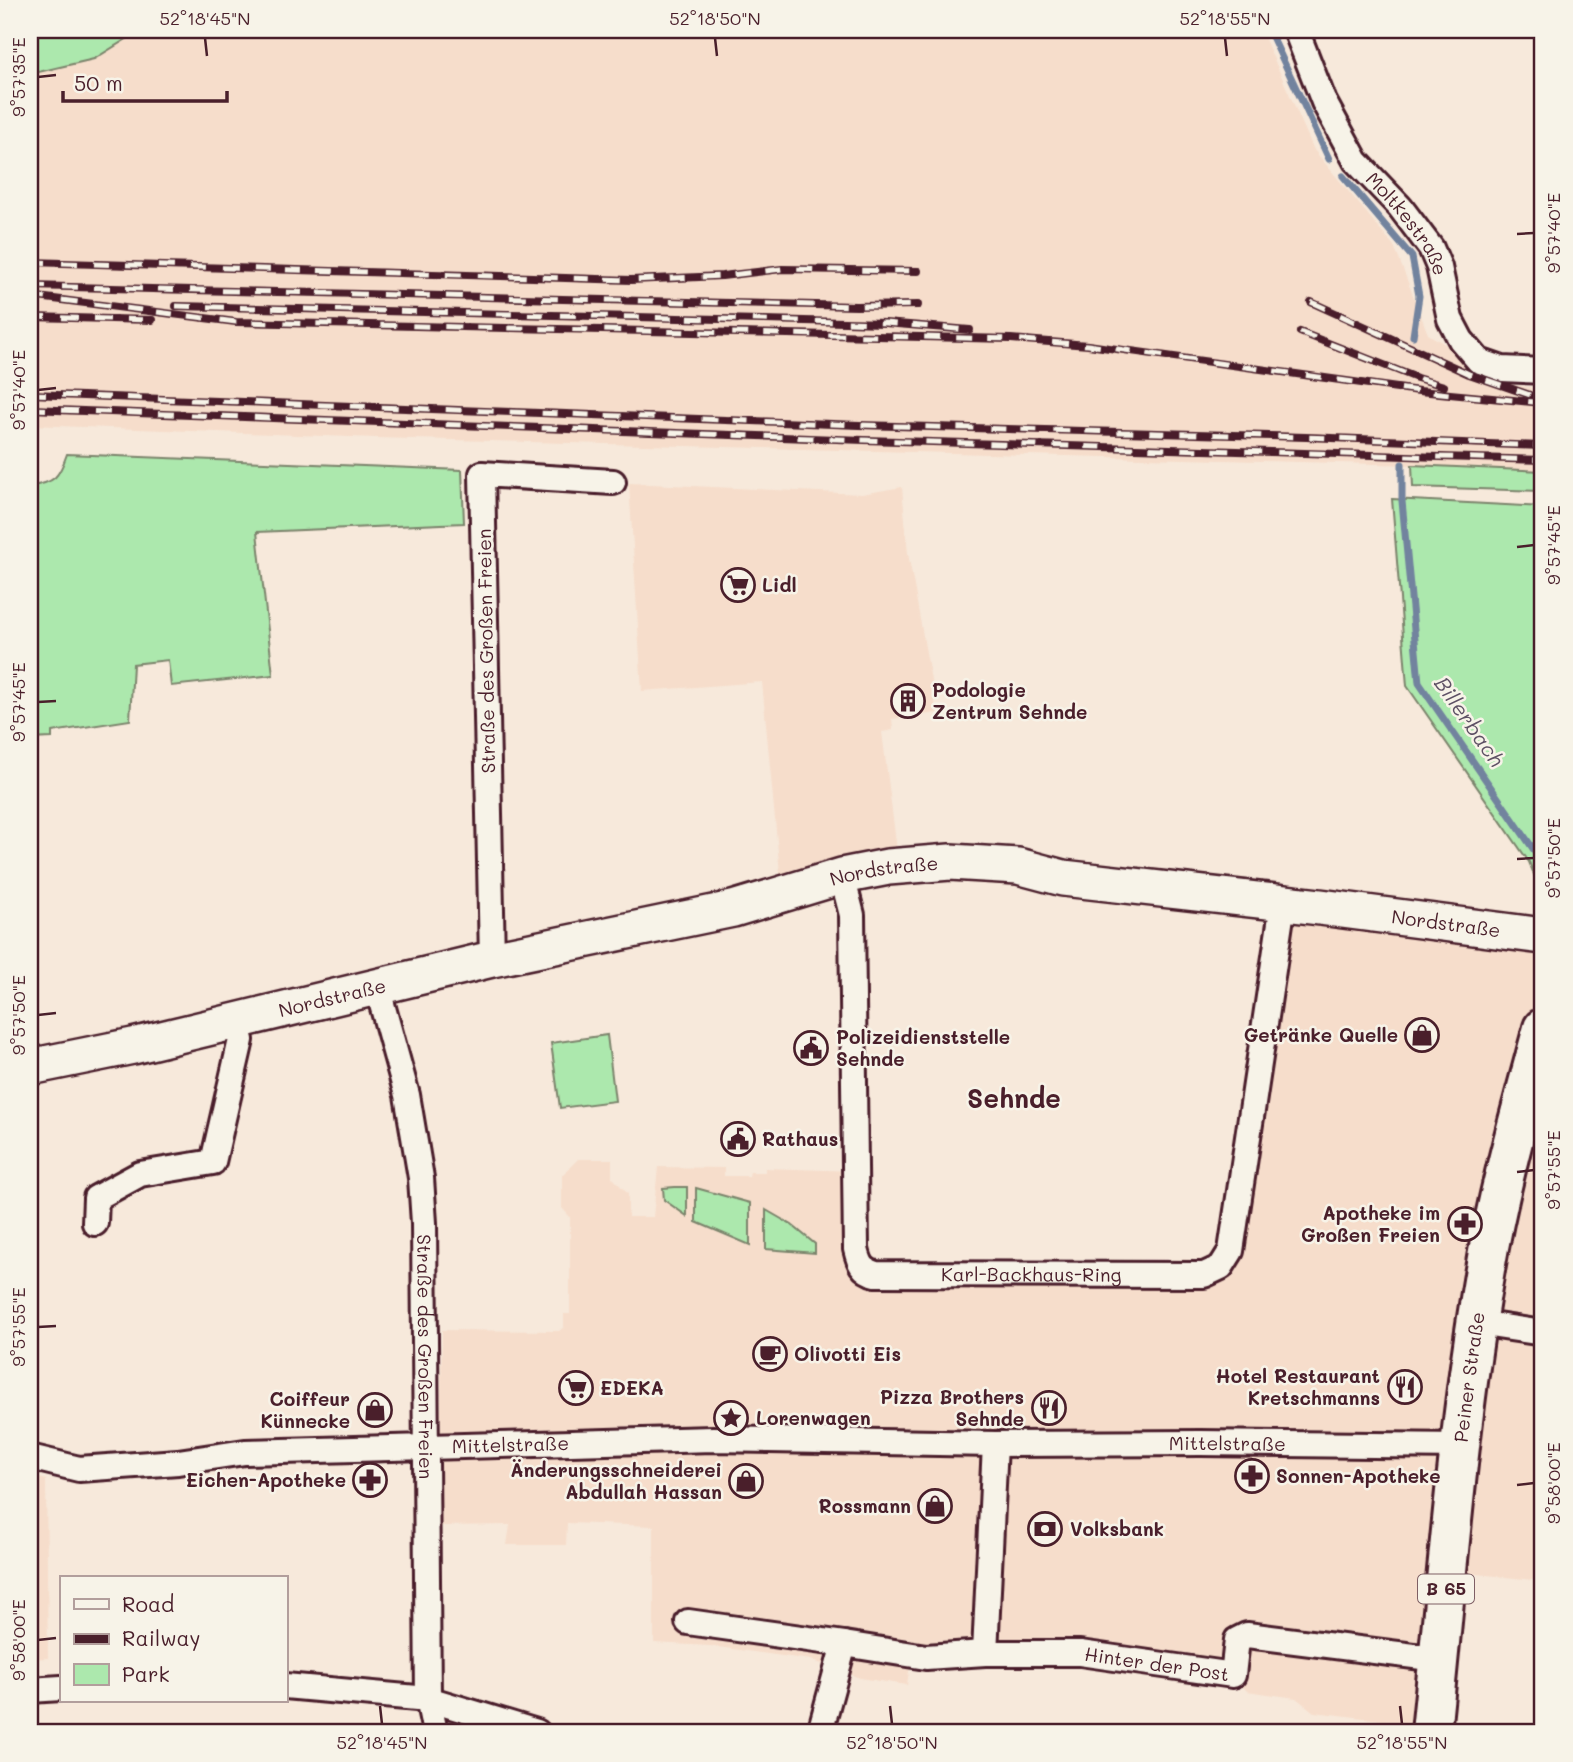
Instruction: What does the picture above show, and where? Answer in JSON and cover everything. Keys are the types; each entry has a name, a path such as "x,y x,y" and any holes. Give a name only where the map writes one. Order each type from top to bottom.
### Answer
{"main road":[{"name":"Nordstraße","path":"30,1067 133,1046 492,959 733,909 842,876 888,867 950,862 1018,866 1063,878 1543,936"},
{"name":"Peiner Straße","path":"1431,1732 1484,1274 1507,1162 1543,1028"}],"street":[{"name":"Moltkestraße","path":"1296,30 1324,102 1356,162 1400,207 1431,248 1439,267 1450,319 1461,340 1479,361 1502,369 1543,372"},
{"name":"Straße des Großen Freien","path":"492,959 482,474 613,482"},
{"name":"Karl-Backhaus-Ring","path":"842,876 852,915 856,1249 858,1260 864,1269 876,1274 1204,1275 1221,1267 1231,1251 1283,903"},
{"name":"Straße des Großen Freien","path":"377,986 407,1095 421,1178 424,1223 428,1699 435,1732"},
{"path":"95,1223 96,1198 140,1174 213,1161 241,1040 236,1021"},
{"path":"1477,1323 1543,1333"},
{"name":"Mittelstraße","path":"30,1457 79,1469 178,1462 245,1452 713,1439 995,1444 1462,1446"},
{"path":"985,1653 995,1444"},
{"name":"Hinter der Post","path":"688,1622 926,1657 985,1653 1080,1653 1233,1675 1237,1640 1247,1634 1438,1660"},
{"path":"820,1732 844,1644"},
{"path":"287,1686 428,1699 537,1732"},
{"path":"30,1690 60,1688"}],"shaded area":[{"path":"30,30 1261,30 1314,150 1394,246 1428,334 1513,385 1543,389 1543,471 1412,465 376,438 30,425"},
{"path":"629,483 862,494 902,487 908,553 937,713 892,719 893,730 882,732 899,866 782,894 762,682 642,691"},
{"path":"1284,903 1543,936 1543,1581 1448,1571 1431,1726 1314,1712 1296,1698 1247,1691 1230,1674 1074,1654 910,1665 907,1685 860,1678 811,1660 710,1646 654,1643 654,1526 567,1523 566,1545 507,1545 510,1525 439,1526 442,1330 559,1331 564,1327 564,1314 570,1314 570,1217 562,1208 562,1175 578,1159 612,1159 612,1177 628,1194 628,1217 653,1217 658,1167 724,1168 724,1176 749,1176 750,1172 765,1172 765,1168 855,1171 865,1269 1216,1271"},
{"path":"30,1475 46,1480 48,1658 30,1659"}],"green space":[{"path":"30,30 141,30 94,59 30,74"},
{"path":"67,454 462,470 464,523 257,532 273,675 171,686 168,660 133,664 130,720 52,732 52,738 30,739 30,486 55,478"},
{"path":"1412,465 1543,471 1543,491 1413,487"},
{"path":"1392,499 1543,507 1543,875 1537,882 1529,862 1407,686"},
{"path":"607,1035 615,1101 560,1108 551,1043"},
{"path":"687,1187 687,1216 664,1200 663,1188"},
{"path":"696,1188 750,1203 750,1245 696,1222"},
{"path":"766,1210 792,1225 815,1244 815,1253 766,1249"}],"waterway":[{"name":"Billerbach","path":"1269,30 1329,159"},
{"name":"Billerbach","path":"1343,176 1412,257 1419,296 1413,336"},
{"name":"Billerbach","path":"1402,464 1402,501 1419,683 1534,850 1543,858"}],"railway":[{"path":"30,262 631,280 722,276 782,269 918,271"},
{"path":"30,286 856,306 918,305"},
{"path":"30,296 236,322 1011,339 1088,345 1419,391 1543,403"},
{"path":"1311,302 1469,374 1530,395"},
{"path":"176,306 885,323 970,330"},
{"path":"30,317 152,320"},
{"path":"1300,332 1444,386"},
{"path":"30,394 859,425 1543,446"},
{"path":"30,409 864,440 1543,460"}],"place":[{"name":"Lidl","path":"738,585"},
{"name":"Podologie Zentrum Sehnde","path":"908,701"},
{"name":"Getränke Quelle","path":"1422,1035"},
{"name":"Polizeidienststelle Sehnde","path":"811,1048"},
{"name":"Rathaus","path":"738,1139"},
{"name":"Apotheke im Großen Freien","path":"1465,1224"},
{"name":"Olivotti Eis","path":"770,1354"},
{"name":"Hotel Restaurant Kretschmanns","path":"1405,1387"},
{"name":"EDEKA","path":"576,1388"},
{"name":"Pizza Brothers Sehnde","path":"1049,1408"},
{"name":"Coiffeur Künnecke","path":"375,1410"},
{"name":"Lorenwagen","path":"731,1418"},
{"name":"Sonnen-Apotheke","path":"1252,1476"},
{"name":"Eichen-Apotheke","path":"370,1480"},
{"name":"Änderungsschneiderei Abdullah Hassan","path":"746,1481"},
{"name":"Rossmann","path":"935,1506"},
{"name":"Volksbank","path":"1045,1529"}],"district":[{"name":"Sehnde","path":"1014,1099"}]}
